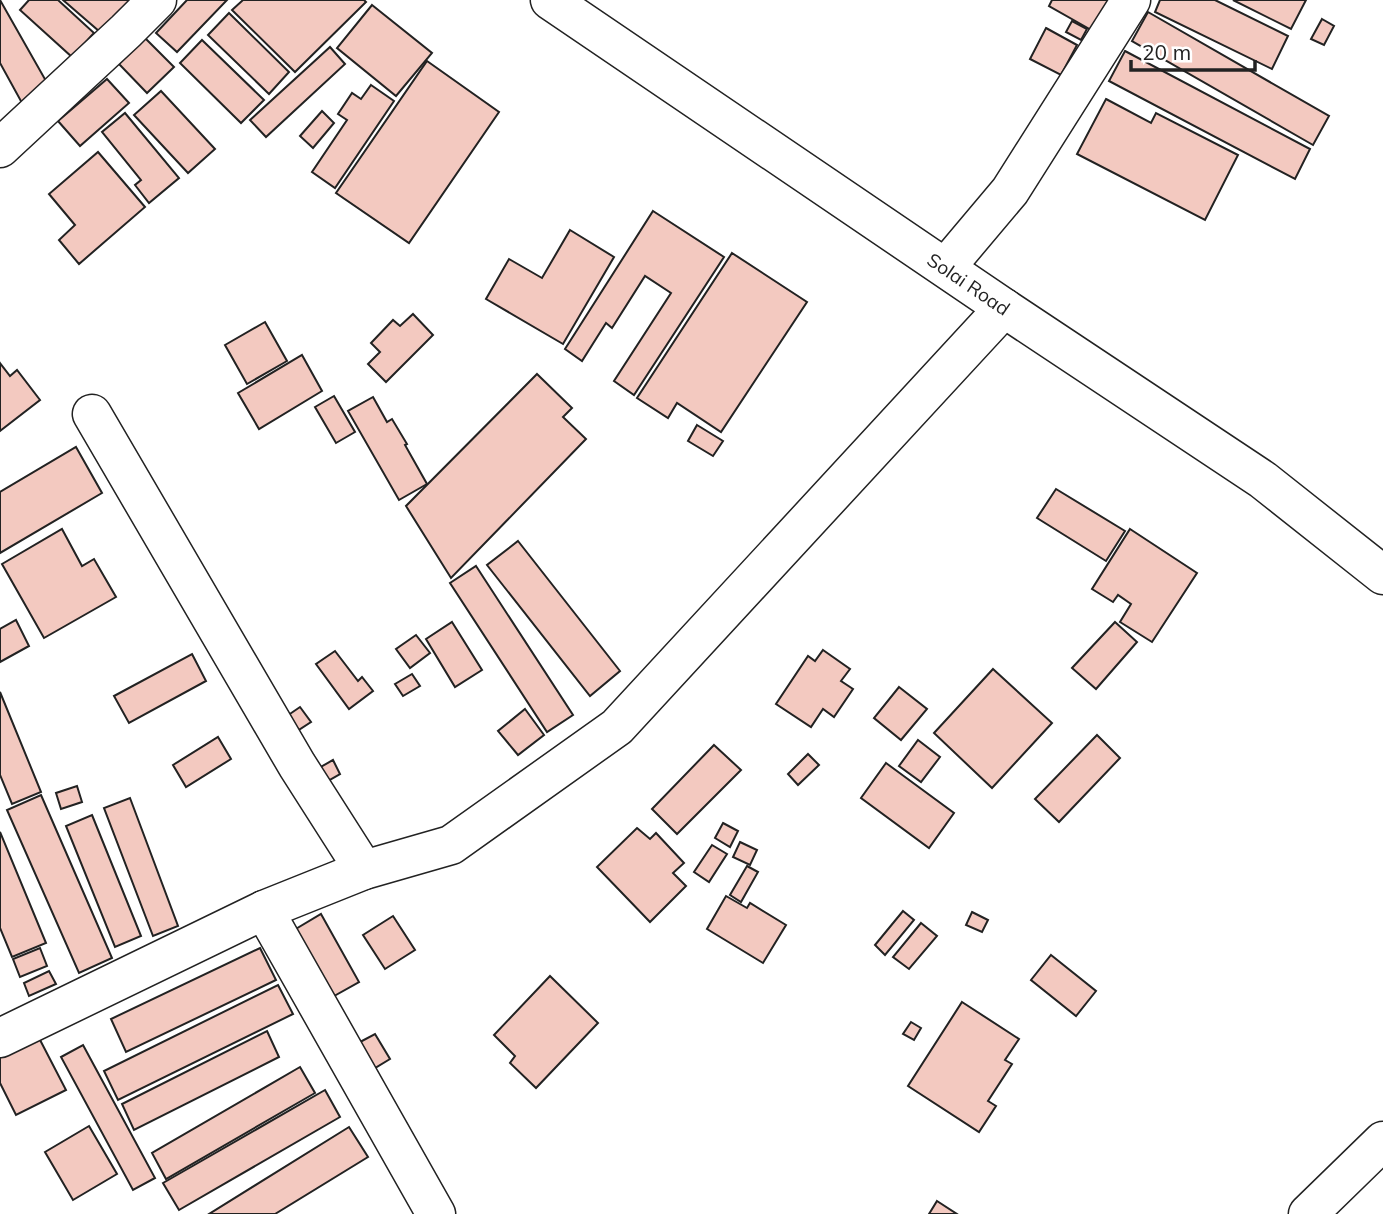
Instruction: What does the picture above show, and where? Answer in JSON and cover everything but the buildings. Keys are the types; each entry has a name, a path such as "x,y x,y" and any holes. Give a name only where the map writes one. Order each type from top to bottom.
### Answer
{"main road":[{"path":"0,148 157,0"},
{"name":"Solai Road","path":"550,0 1263,480 1383,575"},
{"path":"946,267 1010,191 1131,0"},
{"path":"0,1038 264,910 364,870 451,845 617,727 1004,308"},
{"path":"92,414 298,765 364,870"},
{"path":"264,910 436,1214"},
{"path":"1308,1214 1383,1141"}]}
